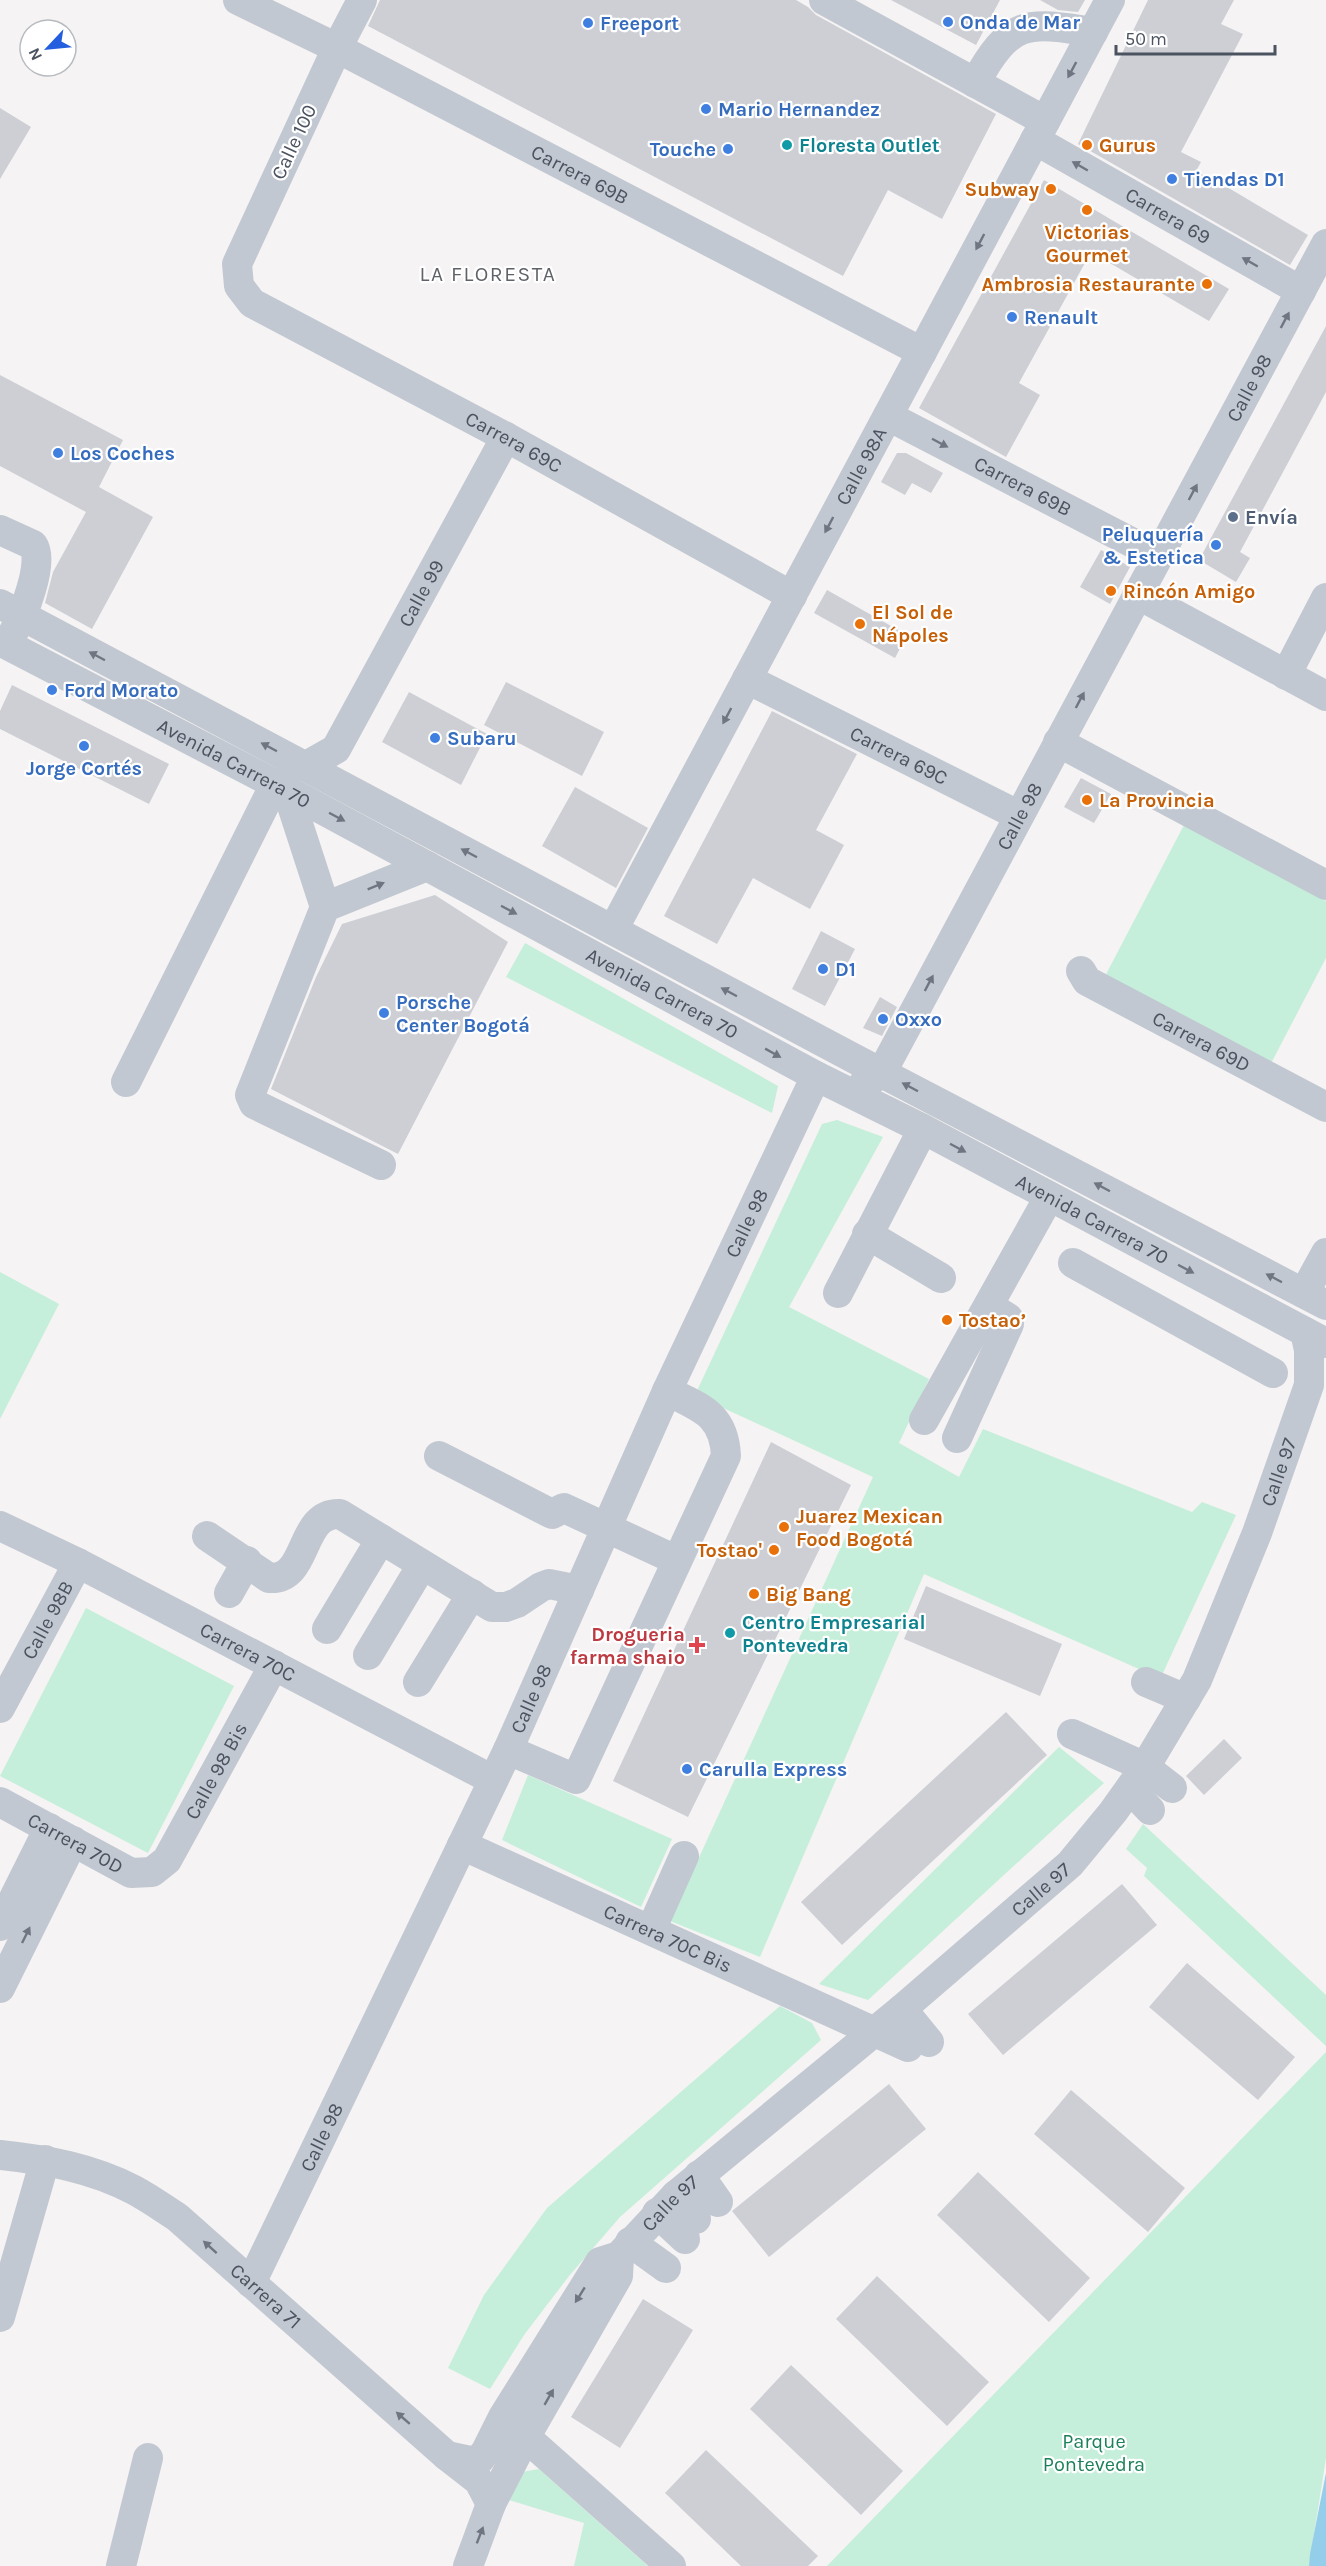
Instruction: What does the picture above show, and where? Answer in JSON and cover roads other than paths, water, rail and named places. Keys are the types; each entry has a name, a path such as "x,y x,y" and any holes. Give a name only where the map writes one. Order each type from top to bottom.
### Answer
{"street":[{"name":"Carrera 69B","path":"238,0 337,48 922,352"},
{"name":"Calle 100","path":"239,286 237,264 337,48 362,0"},
{"name":"Carrera 69","path":"824,0 975,83 1040,130 1301,291"},
{"name":"Calle 98A","path":"613,930 1110,0"},
{"path":"975,83 992,52 1013,34 1031,26 1041,25 1093,32"},
{"name":"Calle 98","path":"882,1072 1326,244"},
{"name":"Carrera 69C","path":"239,286 252,303 506,437 792,596"},
{"name":"Carrera 69B","path":"888,416 1158,556"},
{"name":"Calle 99","path":"336,749 506,437"},
{"path":"0,530 33,545 38,557 11,610 2,647"},
{"path":"1137,594 1326,696"},
{"path":"1286,675 1326,598"},
{"name":"Avenida Carrera 70","path":"11,610 1315,1299"},
{"name":"Avenida Carrera 70","path":"2,647 282,788 816,1076 923,1129 1315,1338"},
{"name":"Carrera 69C","path":"747,679 1018,815"},
{"path":"1058,742 1326,885"},
{"path":"126,1082 282,788 284,777 291,768 296,768 333,787 340,784 336,749 306,766"},
{"path":"282,788 325,907 250,1095 250,1100 254,1104 381,1165"},
{"path":"325,907 427,866"},
{"name":"Carrera 69D","path":"1081,971 1087,981 1326,1107"},
{"path":"816,1076 863,1082 871,1080 882,1072"},
{"name":"Calle 98","path":"251,2283 508,1750 668,1390 816,1076"},
{"path":"838,1293 923,1129"},
{"path":"924,1420 1049,1197"},
{"path":"867,1234 941,1278"},
{"path":"1133,1294 1155,1252"},
{"path":"1315,1299 1326,1253"},
{"path":"1073,1263 1273,1373"},
{"path":"957,1438 1009,1324 1008,1318 989,1306"},
{"name":"Calle 97","path":"447,2456 470,2461 480,2459 503,2417 600,2262 624,2249 667,2204 699,2175 876,2031 1070,1864 1137,1778 1197,1680 1257,1533 1304,1403 1315,1338"},
{"name":"Calle 97","path":"1304,1403 1326,1380"},
{"path":"508,1750 576,1779 726,1456 719,1425 710,1413 668,1390"},
{"path":"439,1456 552,1514 564,1508 676,1560"},
{"path":"278,1601 318,1520 328,1514 340,1514 492,1606 506,1607 517,1603 549,1584 579,1590"},
{"name":"Carrera 70C","path":"0,1526 78,1563 493,1780"},
{"path":"207,1536 269,1578 280,1579 291,1572"},
{"path":"327,1629 381,1539"},
{"path":"229,1593 247,1561"},
{"name":"Calle 98B","path":"0,1708 78,1563"},
{"path":"368,1655 422,1565"},
{"path":"418,1682 472,1594"},
{"name":"Calle 98 Bis","path":"152,1872 167,1860 274,1665"},
{"path":"1146,1682 1186,1699"},
{"path":"1072,1734 1137,1778 1172,1788"},
{"path":"1137,1778 1150,1810"},
{"name":"Carrera 70D","path":"1,1806 131,1873 152,1872"},
{"path":"0,1926 61,1835"},
{"path":"0,1988 61,1835"},
{"name":"Carrera 70C Bis","path":"462,1845 876,2031 919,2045 902,2009"},
{"path":"651,1930 684,1856"},
{"name":"Carrera 71","path":"0,2155 45,2160 107,2178 135,2191 177,2217 447,2456 479,2481 491,2504"},
{"path":"0,2317 45,2160"},
{"path":"667,2204 700,2220 699,2175"},
{"path":"468,2566 491,2504 526,2436 618,2276 624,2249 666,2268"},
{"path":"503,2417 671,2566"},
{"path":"121,2566 148,2458"}],"water":[{"path":"1326,2473 1326,2566 1309,2566 1310,2554"}],"place":[{"name":"Onda de Mar","path":"948,22"},
{"name":"Freeport","path":"588,23"},
{"name":"Mario Hernandez","path":"706,109"},
{"name":"Floresta Outlet","path":"787,145"},
{"name":"Gurus","path":"1087,145"},
{"name":"Touche","path":"728,149"},
{"name":"Tiendas D1","path":"1172,179"},
{"name":"Subway","path":"1051,189"},
{"name":"Victorias Gourmet","path":"1087,210"},
{"name":"Ambrosia Restaurante","path":"1207,284"},
{"name":"Renault","path":"1012,317"},
{"name":"Los Coches","path":"58,453"},
{"name":"Envía","path":"1233,517"},
{"name":"Peluquería & Estetica","path":"1216,545"},
{"name":"Rincón Amigo","path":"1111,591"},
{"name":"El Sol de Nápoles","path":"860,624"},
{"name":"Ford Morato","path":"52,690"},
{"name":"Subaru","path":"435,738"},
{"name":"Jorge Cortés","path":"84,746"},
{"name":"La Provincia","path":"1087,800"},
{"name":"D1","path":"823,969"},
{"name":"Porsche Center Bogotá","path":"384,1013"},
{"name":"Oxxo","path":"883,1019"},
{"name":"Tostao’","path":"947,1320"},
{"name":"Juarez Mexican Food Bogotá","path":"784,1527"},
{"name":"Tostao'","path":"774,1550"},
{"name":"Big Bang","path":"754,1594"},
{"name":"Centro Empresarial Pontevedra","path":"730,1633"},
{"name":"Drogueria farma shaio","path":"697,1645"},
{"name":"Carulla Express","path":"687,1769"}],"district":[{"name":"LA FLORESTA","path":"488,274"}],"park label":[{"name":"Parque Pontevedra","path":"1094,2452"}]}
